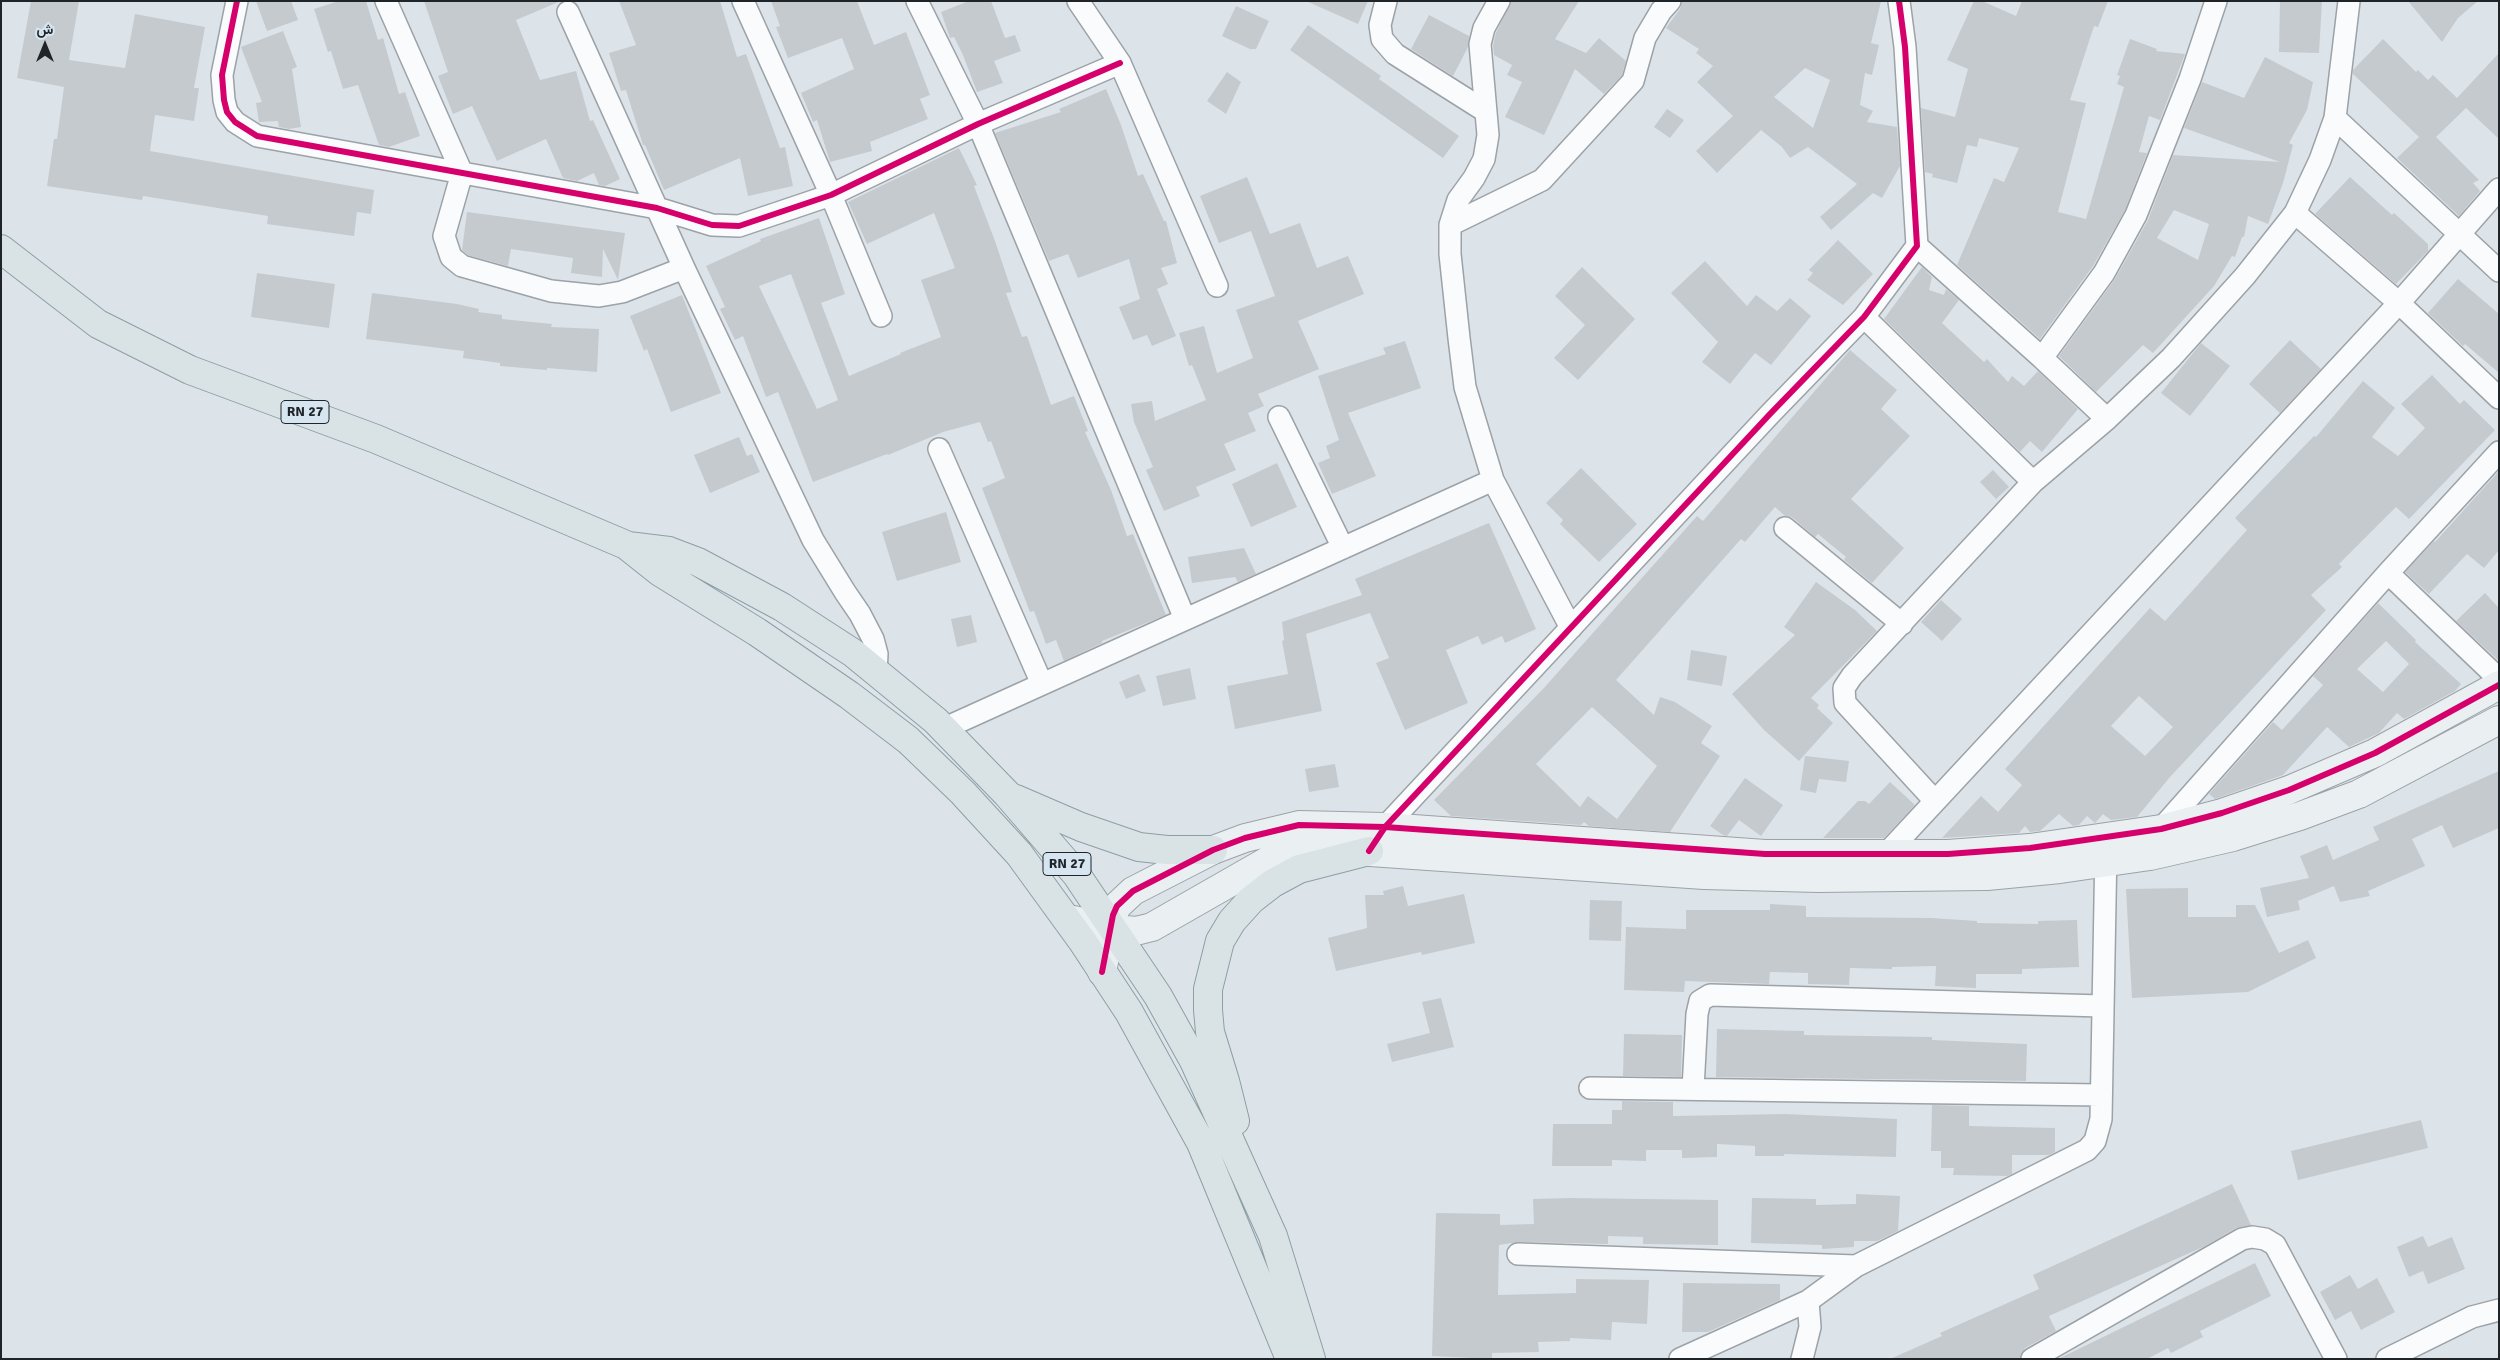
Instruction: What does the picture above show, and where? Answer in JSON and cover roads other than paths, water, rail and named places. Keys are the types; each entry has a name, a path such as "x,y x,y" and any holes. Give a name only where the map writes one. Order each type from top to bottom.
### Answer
{"main road":[{"name":"RN 27","path":"1,249 98,324 190,370 376,439 626,545 669,551 698,562 782,607 853,653 876,672 943,729 1007,794 1076,874 1158,996 1190,1053 1247,1174 1273,1236 1312,1359"},
{"name":"RN 27","path":"626,545 660,572 757,632 850,695 908,740 964,793 1019,854 1068,919 1129,1012 1201,1144 1290,1359"},
{"path":"1007,794 1081,827 1139,847 1213,850"},
{"path":"1247,1174 1226,1082 1210,1032 1208,989 1220,941 1232,921 1251,900 1273,883 1299,869 1369,851"}],"street":[{"path":"237,1 222,75 227,112 235,122 257,136 657,208 712,224 739,226 831,195 978,124 1120,63"},
{"path":"386,1 462,172 450,207 444,236 451,258 462,266 551,291 599,296 622,292 684,268"},
{"path":"743,1 831,195 881,316"},
{"path":"917,1 978,124 1186,619"},
{"path":"1078,1 1120,63 1217,286"},
{"path":"1386,1 1380,25 1382,39 1395,54 1485,111"},
{"path":"1498,1 1484,28 1480,44 1488,135 1484,159 1474,178 1458,200 1450,225 1450,254 1465,387 1493,480 1571,628"},
{"path":"1450,225 1542,180 1633,82 1645,38 1661,11 1670,1"},
{"path":"1369,851 1385,826 1770,414 1864,317 1918,246 1905,47 1899,1"},
{"path":"2042,358 2104,273 2136,215 2206,35 2216,1"},
{"path":"1935,801 1845,703 1844,688 1852,676 2033,482 2106,419 2171,358 2245,276 2295,213 2320,160 2335,118 2349,1"},
{"path":"568,12 684,268 813,540 860,614 873,639 877,654 876,672"},
{"path":"2335,118 2458,235 2499,271"},
{"path":"1875,878 1887,853 2399,303 2499,189"},
{"path":"2295,213 2399,303 2499,398"},
{"path":"1918,246 2042,358 2106,419"},
{"path":"1864,317 2033,482"},
{"path":"1279,417 1343,548"},
{"path":"939,449 1042,684"},
{"path":"2161,829 2388,573 2499,452"},
{"path":"943,729 1493,480"},
{"path":"1785,528 1902,624"},
{"path":"2388,573 2499,679"},
{"path":"1068,919 1136,930 1152,927 1271,859 1288,852 1312,848 1704,875 1875,878 1987,876 2106,850 2161,829 2222,812 2289,790 2374,753 2499,685"},
{"path":"1102,972 1112,915 1125,897 1213,850 1245,838 1299,826 1385,826 1765,854 1821,856 1887,853 1948,854 2030,848 2106,850 2150,856 2233,837 2300,816 2359,794 2499,720"},
{"path":"1680,1359 1808,1300 1856,1266 2086,1150 2095,1141 2099,1131 2101,1095 2106,850"},
{"path":"1693,1089 1697,1014 1700,1001 1710,995 2102,1006"},
{"path":"1590,1088 2101,1095"},
{"path":"2032,1359 2242,1239 2252,1237 2265,1239 2275,1245 2336,1359"},
{"path":"1518,1254 1856,1266"},
{"path":"1802,1359 1810,1327 1808,1300"},
{"path":"2387,1359 2472,1317 2499,1310"}]}
